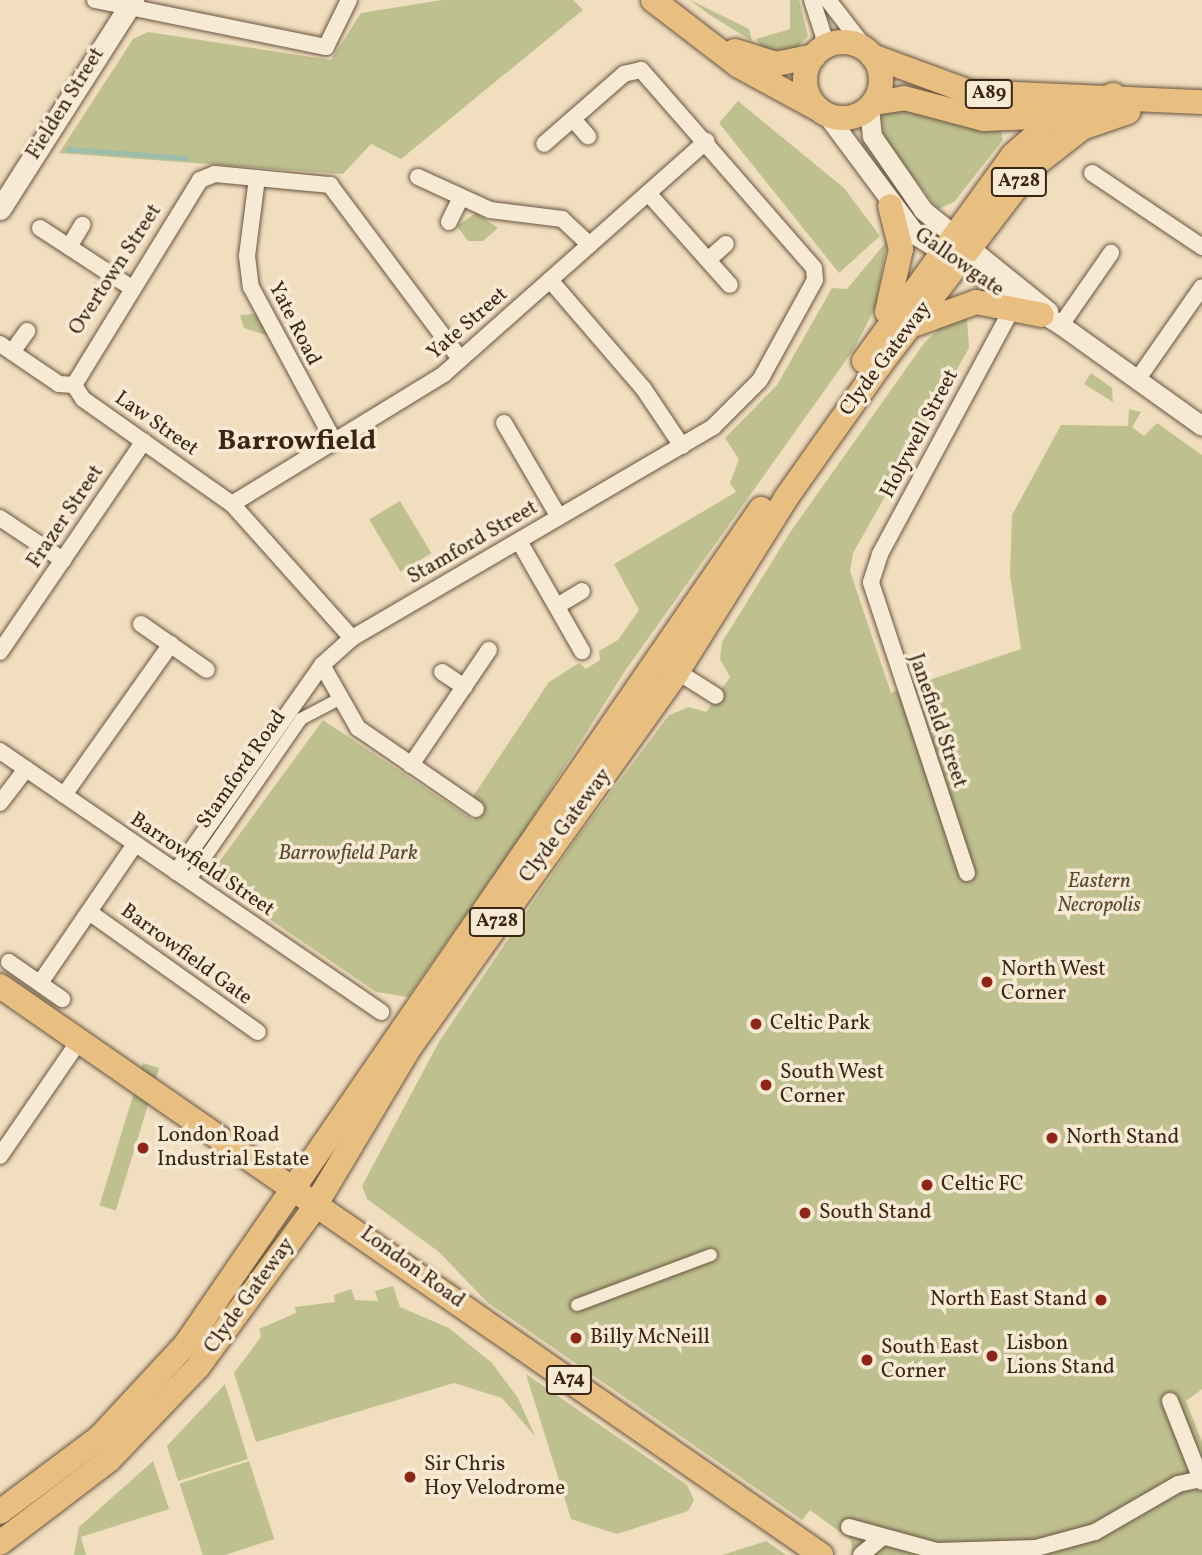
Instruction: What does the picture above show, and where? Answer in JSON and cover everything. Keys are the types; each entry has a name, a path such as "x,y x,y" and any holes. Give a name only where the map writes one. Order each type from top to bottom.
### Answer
{"main road":[{"name":"Gallowgate","path":"653,0 712,41 759,79 822,111"},
{"name":"Fielden Street","path":"0,209 130,6"},
{"name":"Gallowgate","path":"712,41 766,63 794,64 817,53"},
{"path":"841,42 869,52 881,80 872,106 845,118 822,111 806,87 817,53 841,42"},
{"name":"A89","path":"869,52 971,92 1121,104 1202,102"},
{"name":"A89","path":"872,106 904,98 984,119 1062,116"},
{"name":"Clyde Gateway","path":"0,1543 76,1488 150,1420 217,1342 318,1202 410,1047 677,672 786,498 907,330 1013,155 1062,116 1121,104"},
{"name":"Clyde Gateway","path":"0,1512 77,1457 168,1366 294,1186 654,656 874,345 954,249 1048,153 1121,104"},
{"path":"874,345 899,270 890,206"},
{"path":"907,330 959,305 1012,309 1051,320"},
{"name":"London Road","path":"0,986 318,1202 821,1555"}],"street":[{"path":"95,0 326,47 349,0"},
{"path":"811,0 823,31 817,53"},
{"path":"828,0 869,52"},
{"path":"544,144 636,69 706,141"},
{"name":"Gallowgate","path":"872,106 868,126 880,151 954,249"},
{"name":"Gallowgate","path":"822,111 852,142 890,206 1202,426"},
{"path":"573,119 588,136"},
{"name":"Yate Street","path":"232,504 460,359 706,141"},
{"name":"Stamford Street","path":"183,876 322,665 352,638 682,446 731,413 760,380 815,280 814,268 706,141"},
{"path":"1092,173 1138,213 1202,247"},
{"path":"418,177 460,200 562,219 590,245"},
{"path":"257,178 330,185 460,359"},
{"name":"Overtown Street","path":"74,386 130,287 200,180 257,178"},
{"name":"Yate Road","path":"257,178 247,256 251,287 334,441"},
{"path":"648,193 730,285"},
{"path":"449,222 460,200"},
{"path":"69,247 82,225"},
{"path":"40,228 130,287"},
{"path":"708,260 726,244"},
{"path":"1051,320 1111,253"},
{"path":"550,280 643,388 682,446"},
{"path":"1137,380 1202,287"},
{"name":"Holywell Street","path":"871,582 880,554 1012,309"},
{"name":"Law Street","path":"27,331 6,348 59,384 74,386 83,399 232,504 352,638"},
{"path":"505,423 559,517"},
{"name":"Frazer Street","path":"0,652 144,441"},
{"path":"0,518 62,560"},
{"path":"519,541 582,651"},
{"name":"Janefield Street","path":"871,582 967,873"},
{"path":"556,606 582,591"},
{"path":"141,624 207,670"},
{"path":"64,795 171,644"},
{"path":"411,765 489,650"},
{"path":"654,656 716,696"},
{"path":"322,665 358,728 476,809"},
{"path":"442,672 464,687"},
{"name":"Stamford Road","path":"183,876 301,719 341,698"},
{"name":"Barrowfield Street","path":"0,751 381,1012"},
{"path":"0,803 26,769"},
{"path":"40,983 135,844"},
{"name":"Barrowfield Gate","path":"89,912 258,1032"},
{"path":"9,962 62,999"},
{"path":"0,1156 79,1041"},
{"path":"577,1305 711,1255"},
{"path":"849,1527 881,1538 951,1553 1036,1548 1095,1532 1178,1485 1201,1481 1170,1401"},
{"path":"861,1555 881,1538"}],"green space":[{"path":"442,0 573,0 583,10 401,159 371,144 343,174 59,153 133,39 148,32 331,60 361,13"},
{"path":"690,0 749,29 752,41 710,15"},
{"path":"790,0 799,0 808,36 794,51 764,50 756,39 790,29"},
{"path":"738,101 844,188 880,236 839,273 719,123"},
{"path":"890,107 1000,128 1003,140 954,202 938,209 885,140 881,117"},
{"path":"476,213 498,228 483,241 468,241 457,226"},
{"name":"Barrowfield Park","path":"887,241 876,306 854,349 625,671 525,830 408,997 376,992 208,877 323,720 473,820 483,806 472,798 549,682 579,663 586,669 600,660 599,651 618,640 639,610 614,564 736,492 730,483 739,459 725,438 777,385 832,288 847,289"},
{"path":"258,314 269,336 244,328 240,315"},
{"name":"Celtic Park","path":"967,319 969,348 853,553 850,571 891,693 1021,649 1010,575 1012,515 1061,425 1128,426 1129,409 1141,412 1132,427 1144,436 1157,423 1202,455 1202,1389 1186,1401 1202,1442 1202,1555 853,1555 851,1540 810,1510 802,1520 487,1302 439,1252 367,1199 362,1186 440,1040 574,842 669,715 689,707 706,712 730,677 720,659 722,642 791,531 925,342 941,327"},
{"path":"1091,373 1112,388 1113,402 1084,384"},
{"path":"400,501 431,553 401,572 369,520"},
{"path":"143,1063 159,1068 116,1210 99,1205"},
{"path":"393,1286 400,1307 449,1328 492,1363 518,1398 535,1436 502,1398 454,1383 256,1442 234,1373 261,1337 259,1329 296,1313 295,1307 335,1302 334,1295 351,1289 355,1300 378,1301 375,1291"},
{"path":"526,1374 687,1485 694,1500 688,1511 617,1534 571,1519"},
{"path":"225,1384 248,1459 178,1481 167,1446"},
{"path":"153,1461 169,1509 81,1537 86,1555 74,1555 79,1527"},
{"path":"249,1461 274,1539 225,1555 203,1555 180,1484"},
{"path":"766,1541 786,1555 722,1555"}],"waterway":[{"path":"68,149 186,158"}],"place":[{"name":"North West Corner","path":"987,982"},
{"name":"Celtic Park","path":"756,1024"},
{"name":"South West Corner","path":"766,1085"},
{"name":"North Stand","path":"1052,1138"},
{"name":"London Road Industrial Estate","path":"143,1148"},
{"name":"Celtic FC","path":"927,1185"},
{"name":"South Stand","path":"805,1213"},
{"name":"North East Stand","path":"1101,1300"},
{"name":"Billy McNeill","path":"576,1338"},
{"name":"Lisbon Lions Stand","path":"992,1356"},
{"name":"South East Corner","path":"867,1360"},
{"name":"Sir Chris Hoy Velodrome","path":"410,1477"}],"district":[{"name":"Barrowfield","path":"297,442"}],"park label":[{"name":"Eastern Necropolis","path":"1099,894"}]}
